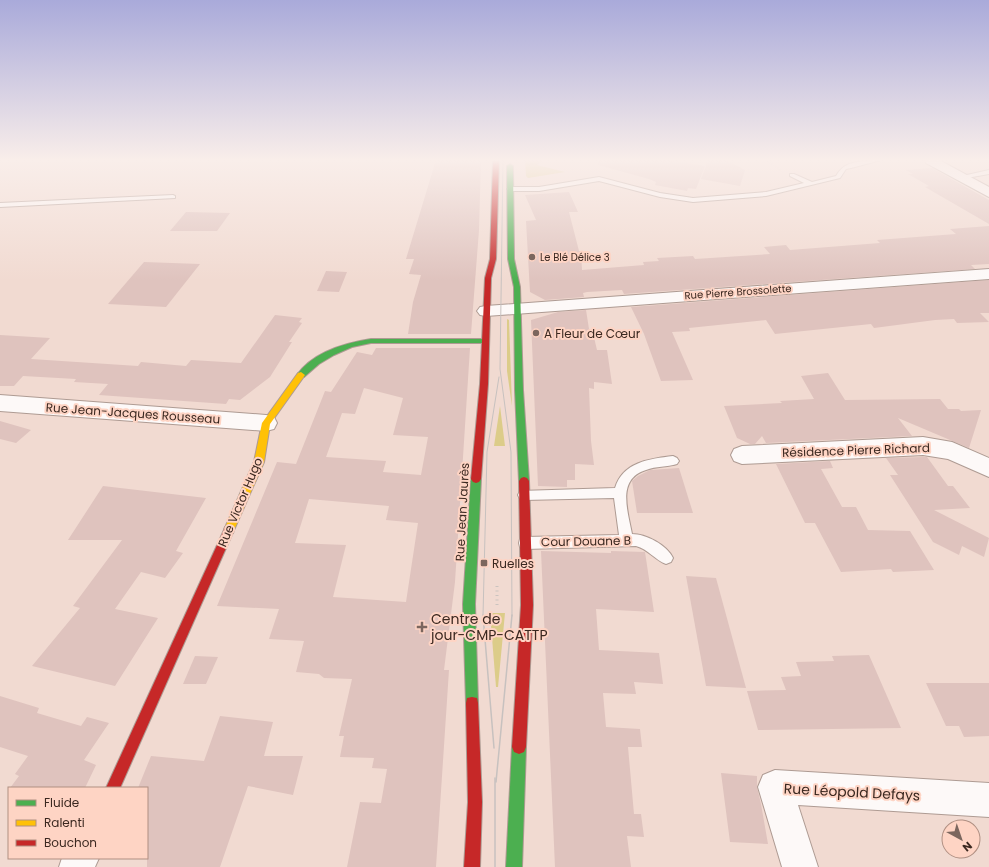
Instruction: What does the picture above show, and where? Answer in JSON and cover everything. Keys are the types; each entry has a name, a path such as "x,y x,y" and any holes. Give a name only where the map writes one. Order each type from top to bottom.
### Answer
{"main road":[{"name":"Rue Jean Jaurès","path":"472,867 475,802 469,604 477,452 484,384 488,278 493,259 495,200"},
{"path":"510,200 511,262 516,282 518,308 518,390 522,440 527,605 514,837 514,867"},
{"name":"Rue Victor Hugo","path":"113,787 259,462 266,422 302,374 316,362 342,348 360,343 381,341 485,341"}],"street":[{"name":"Rue Pierre Brossolette","path":"486,311 989,274"},
{"name":"Rue Jean-Jacques Rousseau","path":"0,403 266,422"},
{"name":"Résidence Pierre Richard","path":"742,455 923,446 952,451 989,468"},
{"name":"Rue Léopold Defays","path":"800,867 775,787 989,800"}],"lane":[{"path":"0,205 98,200"},
{"path":"626,539 619,493 621,483 632,471 649,464 673,461"},
{"path":"524,495 619,493"},
{"name":"Cour Douane B","path":"525,543 626,539 636,540 647,543 666,558"}],"path":[{"path":"497,581 497,605"},
{"path":"469,604 527,605"}],"shaded area":[{"path":"507,319 509,320 512,406 507,371"},
{"path":"500,406 505,446 494,446"},
{"path":"490,613 505,613 498,687 496,687"}],"building":[{"path":"424,200 480,200 471,334 408,334 413,302 421,275 409,274 414,259 406,259"},
{"path":"527,200 573,200 578,212 569,212 579,251 581,251 582,270 644,265 643,262 659,261 657,258 693,256 695,259 770,254 764,247 786,245 790,250 880,243 877,240 956,234 950,229 989,226 989,264 971,265 975,269 624,294 622,290 587,292 583,293 584,297 545,300 530,292 526,221 536,220"},
{"path":"948,200 989,200 989,224"},
{"path":"186,212 230,213 217,231 170,231"},
{"path":"144,262 200,264 166,307 108,304"},
{"path":"326,271 347,272 339,292 317,291"},
{"path":"989,280 989,313 980,313 989,322 957,323 954,319 935,320 874,328 871,324 775,334 766,320 689,328 690,331 672,332 693,380 661,381 644,334 631,307"},
{"path":"586,310 589,329 592,329 597,350 607,350 612,384 594,382 594,389 589,388 591,441 594,465 575,464 575,480 567,480 567,487 538,486 531,320 558,312"},
{"path":"275,315 302,318 299,322 302,323 289,342 292,342 270,377 240,400 229,399 226,404 99,395 108,384 74,382 76,379 23,376 14,386 0,386 0,335 50,338 31,359 138,366 141,362 186,366 191,360 241,363"},
{"path":"376,348 470,348 455,582 444,670 449,670 436,867 347,867 360,802 381,803 387,769 372,768 374,758 340,757 344,736 339,736 352,679 324,678 319,674 296,672 304,641 269,639 279,609 217,606 277,462 296,464 325,391 331,392 357,352 372,355","holes":["364,388 403,398 393,435 428,437 421,475 383,472 386,461 326,457 342,413 355,414","309,499 389,506 386,520 418,523 406,602 333,597 346,545 295,543"]},
{"path":"828,373 845,400 940,399 948,409 959,409 961,411 981,410 969,448 898,418 912,436 766,443 762,436 755,444 750,444 737,438 724,406 782,403 780,401 814,399 801,376"},
{"path":"0,421 31,430 16,443 0,439"},
{"path":"927,457 948,486 953,486 970,508 934,510 989,538 984,557 962,546 959,555 933,542 890,475 898,475 886,458"},
{"path":"830,461 833,468 821,469 842,507 856,507 868,530 910,531 934,570 893,572 891,569 841,572 815,523 805,523 776,464"},
{"path":"679,468 693,513 637,513 632,481 650,470"},
{"path":"103,486 206,498 176,551 183,553 165,578 141,572 115,609 158,618 115,686 32,666 80,608 73,606 122,540 68,540"},
{"path":"541,551 611,553 611,551 645,552 654,612 596,609 599,650 659,653 663,684 634,682 636,694 603,693 606,727 640,729 642,747 628,747 634,814 641,814 644,837 627,836 631,867 555,867"},
{"path":"686,576 716,578 746,688 706,686"},
{"path":"869,655 901,728 758,730 747,691 786,690 781,677 801,676 796,662 834,661 832,656"},
{"path":"195,656 218,657 206,684 183,684"},
{"path":"926,683 989,683 989,736 964,737 959,726 946,726"},
{"path":"0,696 39,708 37,713 81,726 87,717 109,723 84,760 96,765 85,787 11,787 19,776 15,774 28,756 0,747"},
{"path":"220,716 273,722 264,756 303,756 293,795 248,786 220,867 147,867 148,787 138,787 151,756 204,761"},
{"path":"721,773 757,776 757,787 768,844 730,842"}],"tram line":[{"path":"502,200 500,369 511,452 512,615"},
{"path":"483,615 487,452 499,377"},
{"path":"483,615 494,748"},
{"path":"496,782 512,615"},
{"path":"495,778 495,867"}],"traffic: fast":[{"path":"510,200 511,259 517,287 519,390 524,481"},
{"path":"301,375 316,362 331,353 350,345 371,341 485,341"},
{"path":"472,703 469,604 476,479"},
{"path":"514,867 519,747"}],"traffic: slow":[{"path":"229,530 259,462 266,423 301,375"}],"traffic: jam":[{"path":"476,479 484,384 488,278 493,259 495,200"},
{"path":"519,747 527,605 524,481"},
{"path":"113,787 229,530"},
{"path":"472,703 475,802 472,867"}],"place":[{"name":"Le Blé Délice 3","path":"532,257"},
{"name":"A Fleur de Cœur","path":"536,333"},
{"name":"Ruelles","path":"484,563"},
{"name":"Centre de jour-CMP-CATTP","path":"422,627"}]}
